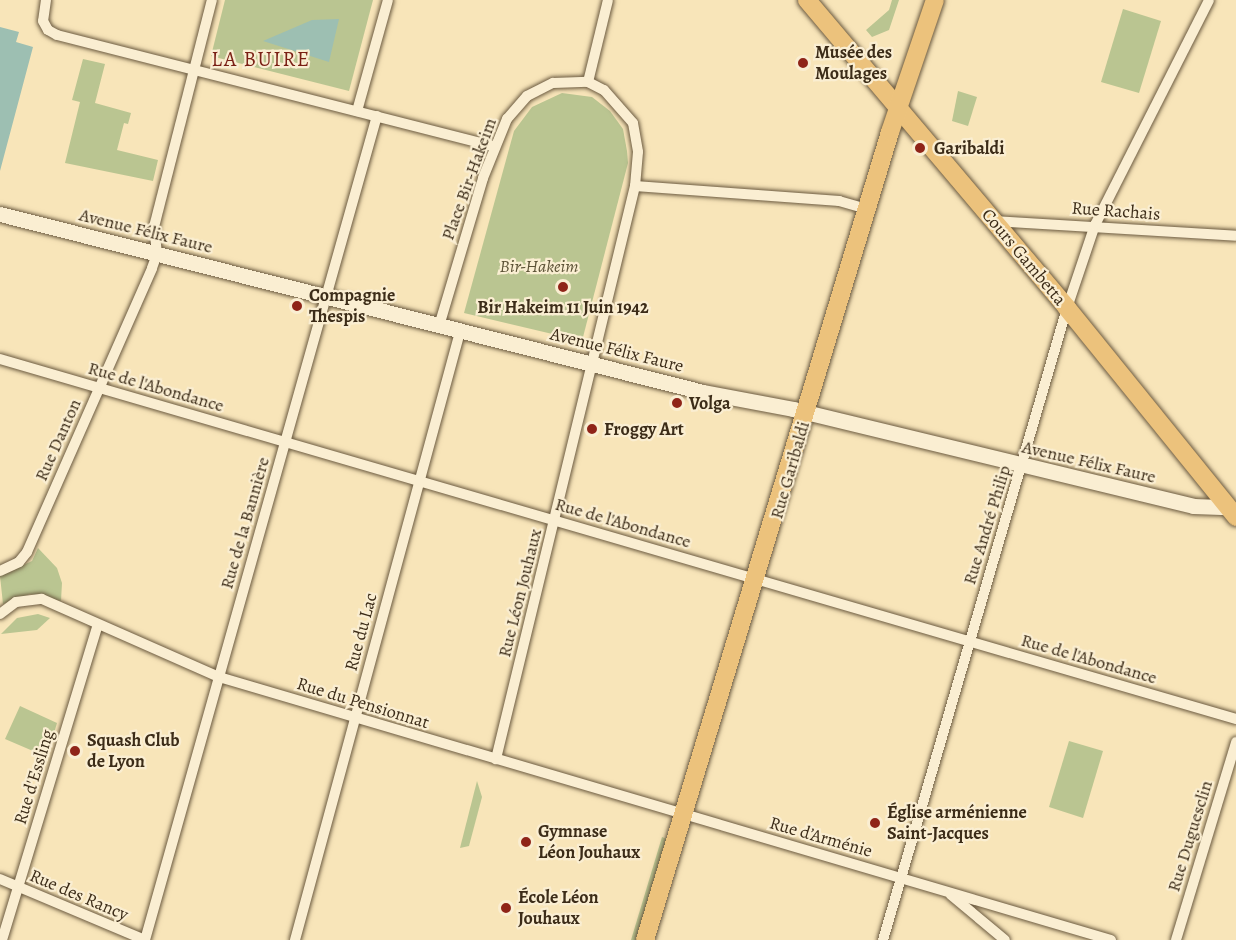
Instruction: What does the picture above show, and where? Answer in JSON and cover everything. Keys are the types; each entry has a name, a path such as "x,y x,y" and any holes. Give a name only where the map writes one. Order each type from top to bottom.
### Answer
{"main road":[{"name":"Cours Gambetta","path":"807,0 1067,308 1232,512"},
{"name":"Rue Garibaldi","path":"645,940 867,209 935,0"},
{"name":"Avenue Félix Faure","path":"0,214 460,332 754,404 807,412 1022,467 1193,506 1232,512"}],"street":[{"path":"46,0 42,17 48,30 495,147"},
{"path":"157,254 154,227 212,0"},
{"path":"357,111 388,0"},
{"path":"593,364 595,339 635,186 638,152 633,123 615,99 588,82 608,0"},
{"name":"Rue André Philip","path":"883,940 1067,308 1095,225 1209,0"},
{"name":"Place Bir-Hakeim","path":"439,326 495,147 507,119 527,96 553,84 588,82"},
{"name":"Rue de la Bannière","path":"145,940 377,116"},
{"path":"635,186 839,201 867,209"},
{"name":"Rue Rachais","path":"994,221 1095,225 1236,236"},
{"name":"Rue Danton","path":"0,571 19,562 32,541 157,254"},
{"name":"Rue du Lac","path":"295,940 460,332"},
{"name":"Rue de l'Abondance","path":"0,359 1236,719"},
{"name":"Rue Léon Jouhaux","path":"496,759 593,364"},
{"name":"Rue du Pensionnat","path":"1,612 16,602 42,599 219,678 684,814"},
{"name":"Rue d'Essling","path":"2,940 98,624"},
{"name":"Rue Duguesclin","path":"1176,940 1236,742"},
{"name":"Rue d’Arménie","path":"684,814 1111,940"},
{"name":"Rue des Rancy","path":"0,879 145,940"},
{"path":"946,891 1005,940"},
{"path":"979,918 983,902"}],"green space":[{"path":"225,0 373,0 349,91 211,56"},
{"path":"892,0 899,0 889,30 872,37 866,30 889,10"},
{"path":"1123,9 1161,21 1139,93 1101,82"},
{"path":"83,59 105,64 95,103 131,113 128,124 124,123 117,150 158,160 153,181 65,163 80,102 72,100"},
{"path":"958,91 977,97 968,126 952,121"},
{"name":"Bir-Hakeim","path":"562,93 592,97 610,111 623,129 628,163 582,341 464,313 514,131 532,107"},
{"path":"38,548 57,568 62,583 61,601 30,594 3,604 0,576 32,561"},
{"path":"38,614 50,618 37,630 1,634 17,618"},
{"path":"20,706 57,723 47,757 5,739"},
{"path":"1069,741 1103,751 1083,818 1049,807"},
{"path":"477,781 482,797 469,846 460,848"},
{"path":"662,837 667,839 636,940 631,940"}],"shaded area":[{"path":"339,19 329,62 263,41 312,20"},
{"path":"0,27 19,32 16,42 33,47 0,171"}],"place":[{"name":"Musée des Moulages","path":"803,63"},
{"name":"Garibaldi","path":"920,148"},
{"name":"Bir Hakeim 11 Juin 1942","path":"563,287"},
{"name":"Compagnie Thespis","path":"297,306"},
{"name":"Volga","path":"677,403"},
{"name":"Froggy Art","path":"592,429"},
{"name":"Squash Club de Lyon","path":"75,751"},
{"name":"Église arménienne Saint-Jacques","path":"875,823"},
{"name":"Gymnase Léon Jouhaux","path":"526,842"},
{"name":"École Léon Jouhaux","path":"506,908"}],"district":[{"name":"LA BUIRE","path":"261,59"}]}
